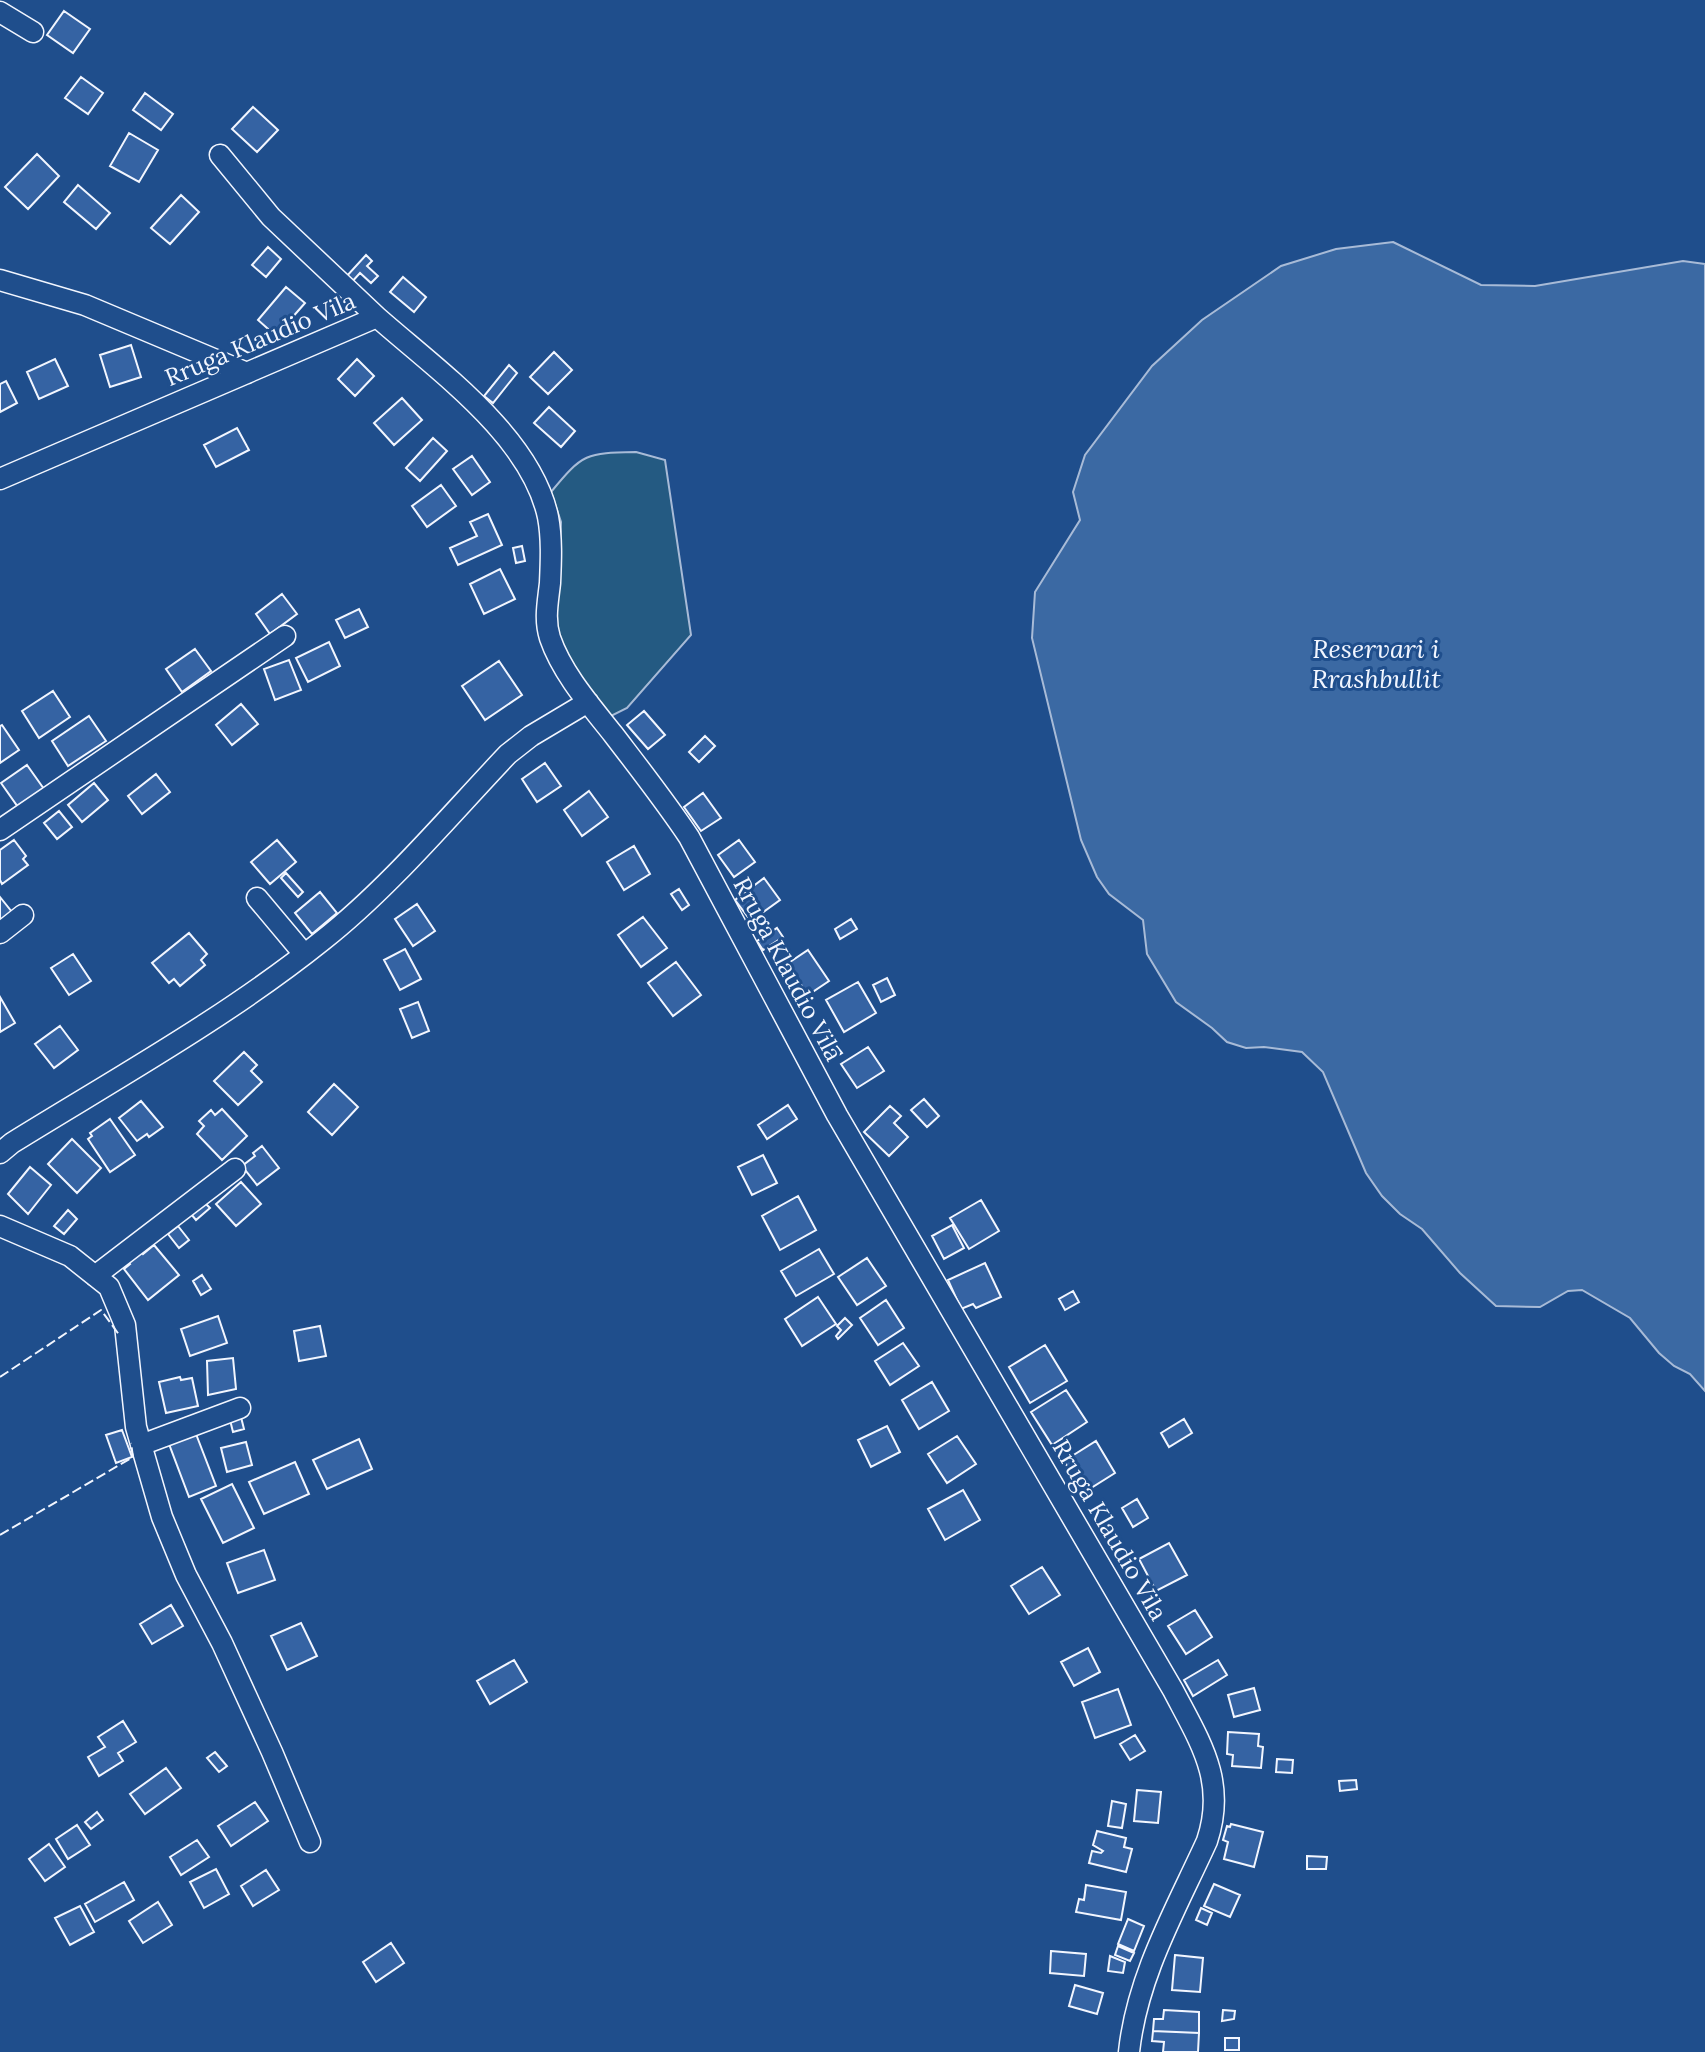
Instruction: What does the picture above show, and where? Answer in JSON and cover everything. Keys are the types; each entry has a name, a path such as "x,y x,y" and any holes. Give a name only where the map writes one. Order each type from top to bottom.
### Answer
{"street":[{"path":"0,12 33,32"},
{"path":"220,155 271,217 377,317"},
{"path":"0,280 85,305 247,373"},
{"name":"Rruga Klaudio Vila","path":"0,479 377,317 491,418 514,446 537,481 548,517 551,553 546,614 550,637 561,661 689,837 837,1115 1173,1690 1212,1769 1216,1797 1214,1819 1207,1841 1144,1978 1132,2021 1129,2052"},
{"path":"0,830 285,636"},
{"path":"0,1153 211,1021 304,954 358,911 508,754 531,736 588,702"},
{"path":"257,898 304,954"},
{"path":"0,933 23,915"},
{"path":"95,1276 235,1169"},
{"path":"0,1226 70,1256 109,1287 125,1325 136,1427 162,1517 310,1842"},
{"path":"141,1445 240,1408"}],"shaded area":[{"path":"636,452 665,460 691,635 627,708 609,717 548,631 560,561 561,522 551,492 571,469 587,458 606,453"}],"water":[{"name":"Reservari i Rrashbullit","path":"1393,242 1481,285 1535,286 1683,261 1705,264 1705,1391 1690,1374 1659,1353 1630,1318 1582,1290 1568,1291 1540,1307 1496,1306 1460,1273 1422,1229 1400,1214 1382,1196 1366,1173 1323,1072 1302,1052 1246,1048 1227,1042 1176,1002 1147,954 1143,920 1109,894 1097,877 1081,840 1032,638 1035,592 1080,520 1073,492 1085,455 1152,366 1202,320 1281,266 1336,249"}],"building":[{"path":"64,11 90,29 73,53 47,35"},
{"path":"81,77 103,93 88,114 65,98"},
{"path":"145,93 173,114 161,130 133,110"},
{"path":"253,107 278,130 257,152 232,129"},
{"path":"129,133 158,150 139,182 110,166"},
{"path":"37,154 59,176 28,209 5,187"},
{"path":"78,185 110,213 96,229 64,202"},
{"path":"181,195 199,212 170,244 151,228"},
{"path":"268,247 281,259 266,277 252,265"},
{"path":"366,255 372,261 367,266 378,276 371,283 360,273 350,284 345,278"},
{"path":"403,277 426,297 414,312 390,292"},
{"path":"286,287 305,303 276,336 258,320"},
{"path":"131,345 141,377 110,387 100,355"},
{"path":"554,352 572,370 548,394 530,377"},
{"path":"55,359 68,386 39,399 27,372"},
{"path":"357,359 374,376 355,396 338,379"},
{"path":"509,365 517,373 493,403 484,396"},
{"path":"6,381 17,403 0,412 0,384"},
{"path":"402,398 422,420 394,445 374,423"},
{"path":"549,407 575,431 561,447 534,423"},
{"path":"237,428 249,450 216,467 204,445"},
{"path":"433,438 447,451 420,481 406,468"},
{"path":"472,456 490,482 472,495 453,469"},
{"path":"441,485 456,506 427,527 412,506"},
{"path":"488,514 502,545 458,565 450,548 477,536 470,522"},
{"path":"522,546 525,561 516,563 513,548"},
{"path":"500,569 515,599 484,614 470,584"},
{"path":"282,594 297,614 270,634 256,614"},
{"path":"359,609 368,627 345,638 336,620"},
{"path":"329,642 340,666 308,682 296,658"},
{"path":"195,649 211,671 182,692 166,669"},
{"path":"289,660 301,690 275,700 264,669"},
{"path":"499,661 522,695 485,720 462,686"},
{"path":"53,691 70,717 39,738 22,711"},
{"path":"241,704 258,724 232,745 216,725"},
{"path":"644,711 665,735 648,749 627,725"},
{"path":"89,716 106,741 68,766 52,741"},
{"path":"0,726 19,750 0,763"},
{"path":"705,736 715,746 699,762 689,752"},
{"path":"545,763 561,786 537,802 522,779"},
{"path":"27,765 44,789 18,807 1,783"},
{"path":"156,774 170,792 142,814 128,796"},
{"path":"94,783 108,800 82,822 68,805"},
{"path":"589,791 608,817 582,836 564,810"},
{"path":"703,793 721,818 701,831 684,807"},
{"path":"59,811 72,827 57,839 44,823"},
{"path":"14,840 26,856 23,859 28,865 2,884 0,850"},
{"path":"277,840 296,862 270,884 251,862"},
{"path":"739,840 755,862 734,877 718,855"},
{"path":"634,846 650,874 624,890 607,862"},
{"path":"286,873 303,892 298,897 281,878"},
{"path":"764,878 780,900 751,921 735,900"},
{"path":"679,889 689,905 682,910 671,894"},
{"path":"320,892 337,913 312,934 295,913"},
{"path":"0,897 12,912 0,921"},
{"path":"417,904 435,931 413,946 395,919"},
{"path":"643,917 667,948 641,967 618,935"},
{"path":"851,919 857,929 840,939 835,929"},
{"path":"777,928 783,937 763,950 757,941"},
{"path":"189,933 207,954 201,960 205,965 180,986 174,979 169,983 152,963"},
{"path":"405,949 421,979 400,990 384,960"},
{"path":"808,950 829,981 808,995 787,964"},
{"path":"73,954 91,981 69,995 51,968"},
{"path":"676,962 701,995 673,1016 648,983"},
{"path":"887,978 895,995 881,1002 873,985"},
{"path":"858,982 876,1013 844,1032 826,1000"},
{"path":"0,997 15,1023 0,1032"},
{"path":"418,1002 429,1031 412,1038 400,1009"},
{"path":"60,1026 78,1050 54,1068 35,1044"},
{"path":"835,1044 842,1053 831,1060 825,1051"},
{"path":"868,1047 884,1071 857,1088 841,1064"},
{"path":"244,1052 257,1065 251,1071 262,1082 238,1105 214,1081"},
{"path":"334,1084 358,1107 332,1135 308,1112"},
{"path":"924,1099 939,1116 927,1127 911,1110"},
{"path":"141,1101 163,1127 137,1141 119,1118"},
{"path":"788,1105 797,1119 767,1139 758,1125"},
{"path":"890,1106 901,1116 894,1123 908,1137 889,1156 864,1132"},
{"path":"222,1109 247,1136 222,1160 197,1134 204,1126 199,1121 211,1110 215,1115"},
{"path":"110,1119 135,1155 110,1172 88,1139 92,1136 90,1133"},
{"path":"72,1139 101,1168 77,1193 48,1164"},
{"path":"262,1146 279,1168 257,1185 242,1166"},
{"path":"763,1155 777,1183 752,1195 738,1167"},
{"path":"30,1167 51,1185 28,1214 8,1194"},
{"path":"241,1182 261,1204 236,1226 216,1204"},
{"path":"798,1196 816,1230 780,1250 762,1216"},
{"path":"981,1200 999,1231 969,1249 950,1218"},
{"path":"204,1202 210,1208 196,1220 191,1214"},
{"path":"68,1210 77,1219 64,1234 54,1226"},
{"path":"952,1225 964,1248 944,1259 932,1236"},
{"path":"178,1226 189,1240 179,1248 168,1234"},
{"path":"154,1245 179,1275 148,1300 124,1269 130,1264 126,1259 139,1249 143,1254"},
{"path":"819,1249 834,1274 796,1296 781,1271"},
{"path":"867,1258 886,1286 857,1305 838,1277"},
{"path":"985,1263 1001,1297 976,1308 973,1304 961,1309 948,1280"},
{"path":"202,1275 211,1289 201,1295 193,1281"},
{"path":"1073,1291 1079,1302 1065,1310 1059,1299"},
{"path":"818,1297 836,1324 802,1346 785,1319"},
{"path":"886,1300 904,1328 878,1345 860,1318"},
{"path":"218,1316 227,1343 190,1356 181,1329"},
{"path":"845,1318 852,1325 838,1339 836,1336 841,1330 837,1326"},
{"path":"320,1326 326,1356 299,1361 294,1331"},
{"path":"903,1343 919,1366 890,1385 875,1361"},
{"path":"1045,1345 1067,1381 1030,1403 1009,1367"},
{"path":"233,1358 236,1389 208,1395 207,1361"},
{"path":"180,1377 181,1380 192,1378 198,1406 166,1413 159,1382"},
{"path":"932,1382 949,1411 919,1429 902,1400"},
{"path":"1066,1390 1087,1422 1052,1445 1031,1412"},
{"path":"241,1417 244,1429 233,1432 230,1420"},
{"path":"1184,1419 1192,1433 1169,1447 1161,1433"},
{"path":"887,1426 900,1452 871,1467 858,1440"},
{"path":"122,1430 132,1457 116,1463 106,1435"},
{"path":"196,1434 216,1486 189,1497 169,1444"},
{"path":"957,1436 976,1464 947,1483 928,1454"},
{"path":"359,1439 372,1469 327,1489 313,1460"},
{"path":"1096,1441 1115,1473 1083,1493 1064,1461"},
{"path":"246,1442 252,1465 227,1472 221,1448"},
{"path":"295,1462 309,1494 264,1514 249,1482"},
{"path":"232,1484 254,1528 223,1543 201,1499"},
{"path":"963,1490 980,1520 945,1540 928,1509"},
{"path":"1137,1499 1148,1518 1133,1527 1122,1508"},
{"path":"1169,1543 1187,1575 1156,1591 1139,1559"},
{"path":"264,1550 275,1580 238,1593 227,1563"},
{"path":"1042,1567 1060,1595 1029,1614 1011,1586"},
{"path":"171,1605 183,1626 152,1644 140,1624"},
{"path":"1195,1610 1212,1637 1186,1654 1168,1626"},
{"path":"301,1623 317,1656 287,1670 271,1636"},
{"path":"1088,1648 1100,1672 1074,1686 1061,1662"},
{"path":"514,1660 527,1682 490,1704 477,1681"},
{"path":"1218,1660 1227,1675 1193,1696 1184,1680"},
{"path":"1254,1688 1260,1710 1234,1717 1228,1695"},
{"path":"1118,1689 1131,1725 1095,1738 1082,1702"},
{"path":"123,1721 136,1742 118,1753 123,1761 99,1776 88,1757 105,1747 98,1737"},
{"path":"1228,1732 1259,1734 1258,1746 1263,1747 1261,1768 1232,1766 1233,1755 1227,1754"},
{"path":"1135,1735 1145,1751 1130,1760 1120,1744"},
{"path":"215,1752 227,1766 219,1772 207,1758"},
{"path":"1277,1759 1293,1760 1292,1773 1276,1772"},
{"path":"166,1768 181,1788 145,1814 130,1794"},
{"path":"1356,1780 1357,1789 1340,1791 1339,1781"},
{"path":"1137,1790 1161,1792 1158,1823 1134,1821"},
{"path":"1112,1801 1126,1804 1122,1828 1108,1826"},
{"path":"255,1802 268,1821 231,1846 218,1826"},
{"path":"97,1812 103,1820 91,1829 85,1822"},
{"path":"1231,1824 1263,1832 1254,1867 1224,1859 1228,1842 1223,1840 1227,1826"},
{"path":"77,1825 90,1845 68,1859 56,1839"},
{"path":"1097,1831 1126,1838 1124,1847 1132,1849 1126,1872 1089,1863 1092,1851 1103,1851 1093,1845"},
{"path":"197,1840 209,1857 181,1875 170,1857"},
{"path":"49,1844 65,1867 45,1881 29,1859"},
{"path":"1307,1856 1327,1857 1326,1869 1307,1869"},
{"path":"216,1869 229,1894 204,1908 190,1882"},
{"path":"266,1870 279,1890 253,1906 241,1886"},
{"path":"124,1882 134,1900 95,1922 85,1904"},
{"path":"1214,1884 1240,1895 1230,1917 1204,1906"},
{"path":"1086,1885 1126,1892 1121,1920 1076,1912 1079,1899 1084,1900"},
{"path":"158,1902 172,1925 143,1943 129,1921"},
{"path":"80,1906 94,1932 70,1945 55,1918"},
{"path":"1201,1908 1212,1913 1207,1925 1196,1920"},
{"path":"1128,1919 1144,1926 1134,1951 1118,1944"},
{"path":"391,1943 404,1963 376,1982 363,1962"},
{"path":"1118,1946 1134,1953 1130,1961 1115,1955"},
{"path":"1051,1951 1086,1954 1084,1976 1050,1973"},
{"path":"1175,1955 1203,1958 1200,1992 1172,1990"},
{"path":"1110,1956 1125,1962 1123,1973 1108,1971"},
{"path":"1075,1985 1103,1993 1097,2014 1069,2006"},
{"path":"1164,2010 1199,2012 1199,2033 1153,2031 1154,2019 1163,2019"},
{"path":"1223,2010 1235,2011 1234,2019 1222,2021"},
{"path":"1153,2031 1199,2033 1198,2052 1163,2052 1164,2042 1152,2041"},
{"path":"1225,2038 1239,2038 1239,2050 1225,2050"}],"fence":[{"path":"0,1377 101,1310 120,1336"},
{"path":"0,1535 133,1457 131,1443"}]}
